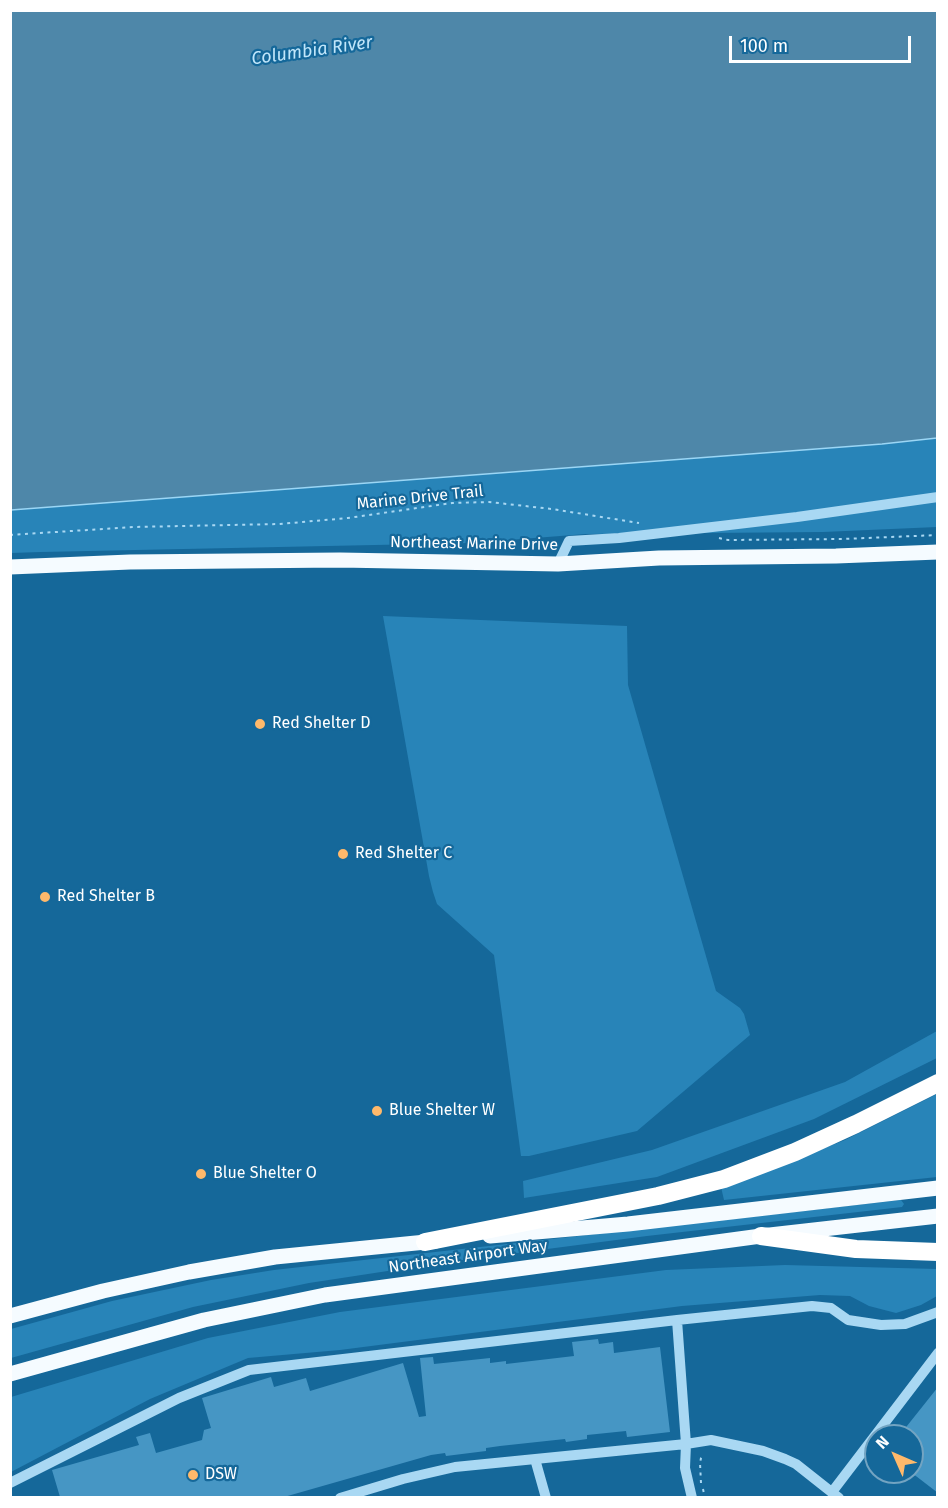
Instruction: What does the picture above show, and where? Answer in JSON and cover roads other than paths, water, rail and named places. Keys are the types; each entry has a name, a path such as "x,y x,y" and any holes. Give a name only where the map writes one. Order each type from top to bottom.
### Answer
{"highway":[{"path":"425,1242 658,1196 723,1179 795,1152 938,1083"},
{"path":"761,1236 856,1249 938,1252"}],"main road":[{"name":"Northeast Marine Drive","path":"10,567 130,562 340,560 558,564 659,558 836,556 938,552"},
{"name":"Northeast Airport Way","path":"10,1316 103,1291 189,1272 275,1257 628,1224 938,1188"},
{"name":"Northeast Airport Way","path":"10,1374 204,1320 325,1295 761,1236 938,1216"}],"lane":[{"path":"558,564 569,541 619,538 797,518 938,497"},
{"path":"10,1484 180,1398 249,1370 813,1306 831,1308 848,1320 881,1325 905,1324 938,1312"},
{"path":"677,1320 686,1444 685,1468 692,1497"},
{"path":"340,1497 369,1493 434,1471 455,1467 711,1440 764,1451 785,1459 796,1464 835,1495 938,1353"},
{"path":"535,1459 546,1497"}],"water":[{"name":"Columbia River","path":"11,10 937,11 937,438 11,510"}],"place":[{"name":"Red Shelter D","path":"260,724"},
{"name":"Red Shelter C","path":"343,854"},
{"name":"Red Shelter B","path":"45,897"},
{"name":"Blue Shelter W","path":"377,1111"},
{"name":"Blue Shelter O","path":"201,1174"},
{"name":"DSW","path":"193,1475"}]}
